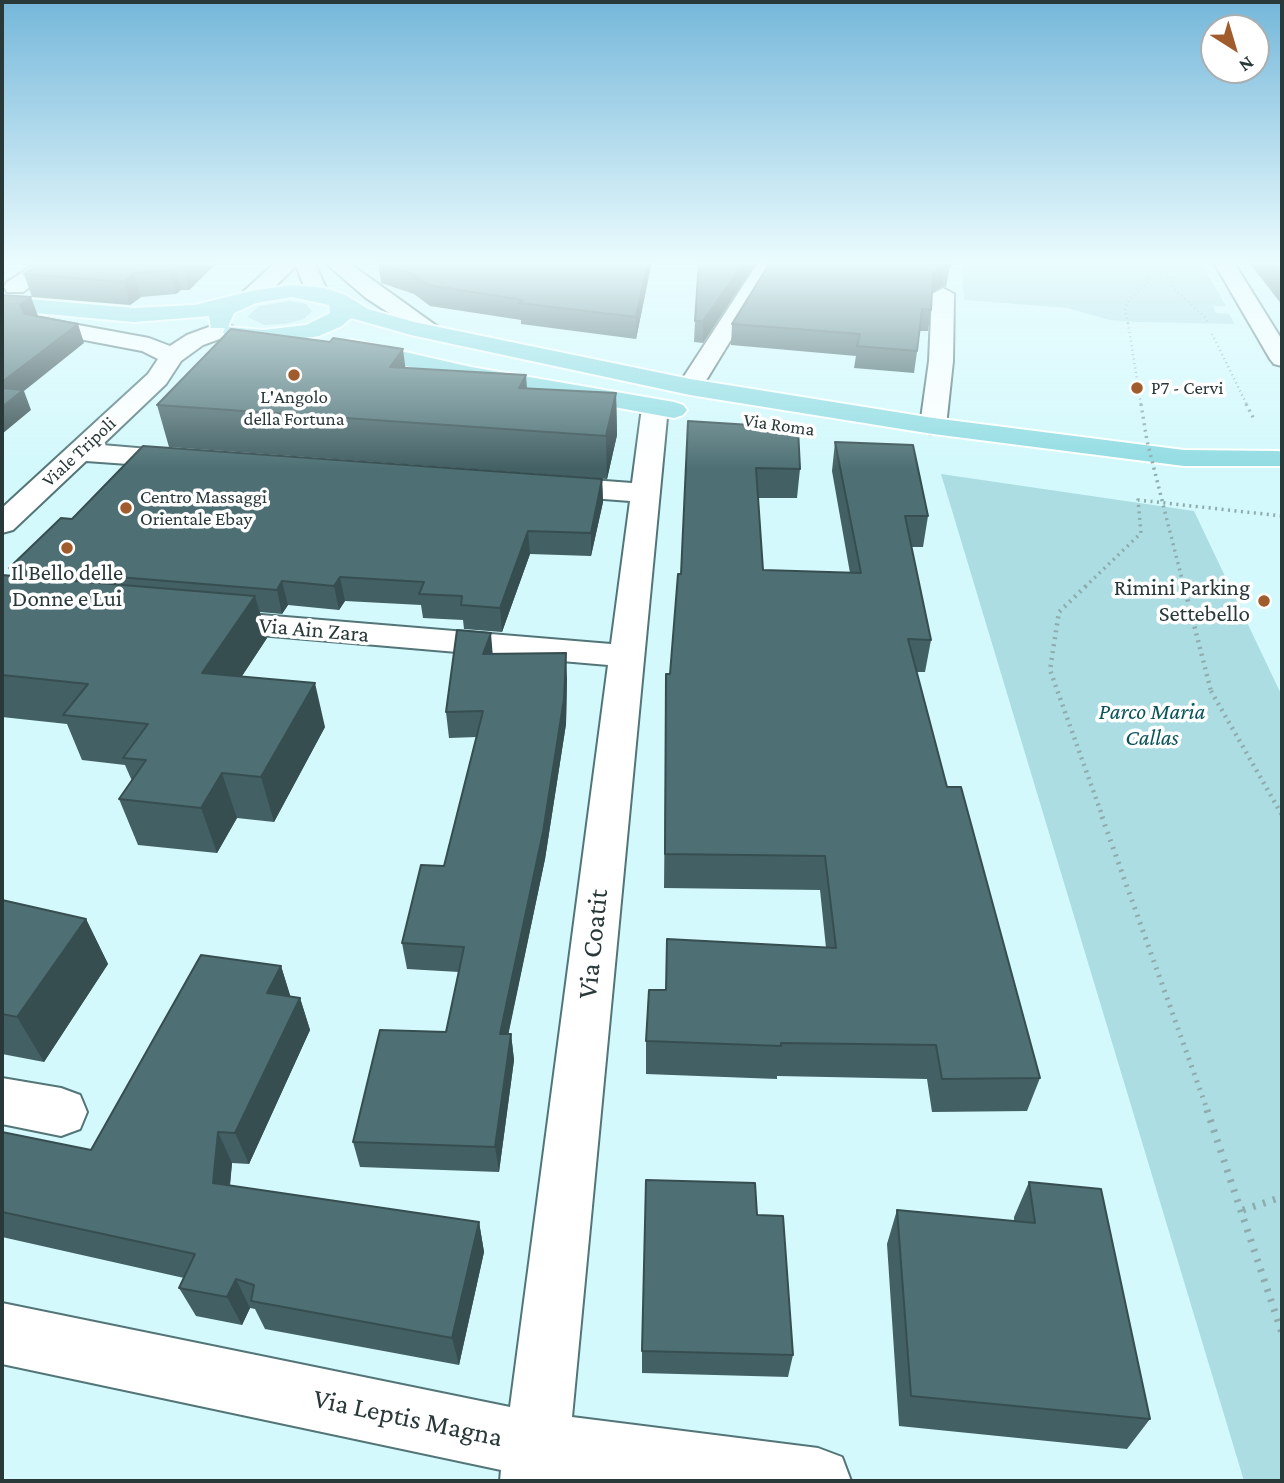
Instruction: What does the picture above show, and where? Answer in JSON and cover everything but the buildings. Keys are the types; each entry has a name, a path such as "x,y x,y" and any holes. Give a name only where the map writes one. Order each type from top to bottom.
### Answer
{"main road":[{"name":"Via Roma","path":"241,330 365,349 471,374 1279,467"},
{"path":"272,337 307,330"},
{"name":"Via Roma","path":"427,330 541,358 672,397 1174,481 1279,467"}],"street":[{"path":"68,330 149,345 172,356"},
{"name":"Viale Tripoli","path":"2,524 157,379 172,356 214,330"},
{"path":"672,397 720,330"},
{"path":"933,426 942,330"},
{"path":"1265,330 1282,359"},
{"name":"Viale Tripoli","path":"157,379 272,337"},
{"name":"Via Coatit","path":"535,1463 646,493 672,397"},
{"path":"79,452 217,462"},
{"path":"522,484 646,493"},
{"name":"Via Ain Zara","path":"182,618 626,656"},
{"path":"2,1101 61,1112"},
{"name":"Via Leptis Magna","path":"2,1334 535,1463 818,1481"}],"path":[{"path":"1129,330 1147,442 1211,691 1282,814"},
{"path":"1282,516 1138,500 1141,533 1059,612 1050,670 1243,1210 1282,1333"},
{"path":"1243,1210 1282,1197"}],"green space":[{"name":"Parco Maria Callas","path":"941,474 1194,511 1282,696 1282,1481 1244,1481"}],"place":[{"name":"L'Angolo della Fortuna","path":"294,375"},
{"name":"P7 - Cervi","path":"1137,388"},
{"name":"Centro Massaggi Orientale Ebay","path":"126,508"},
{"name":"Il Bello delle Donne e Lui","path":"67,548"},
{"name":"Rimini Parking Settebello","path":"1264,601"}]}
